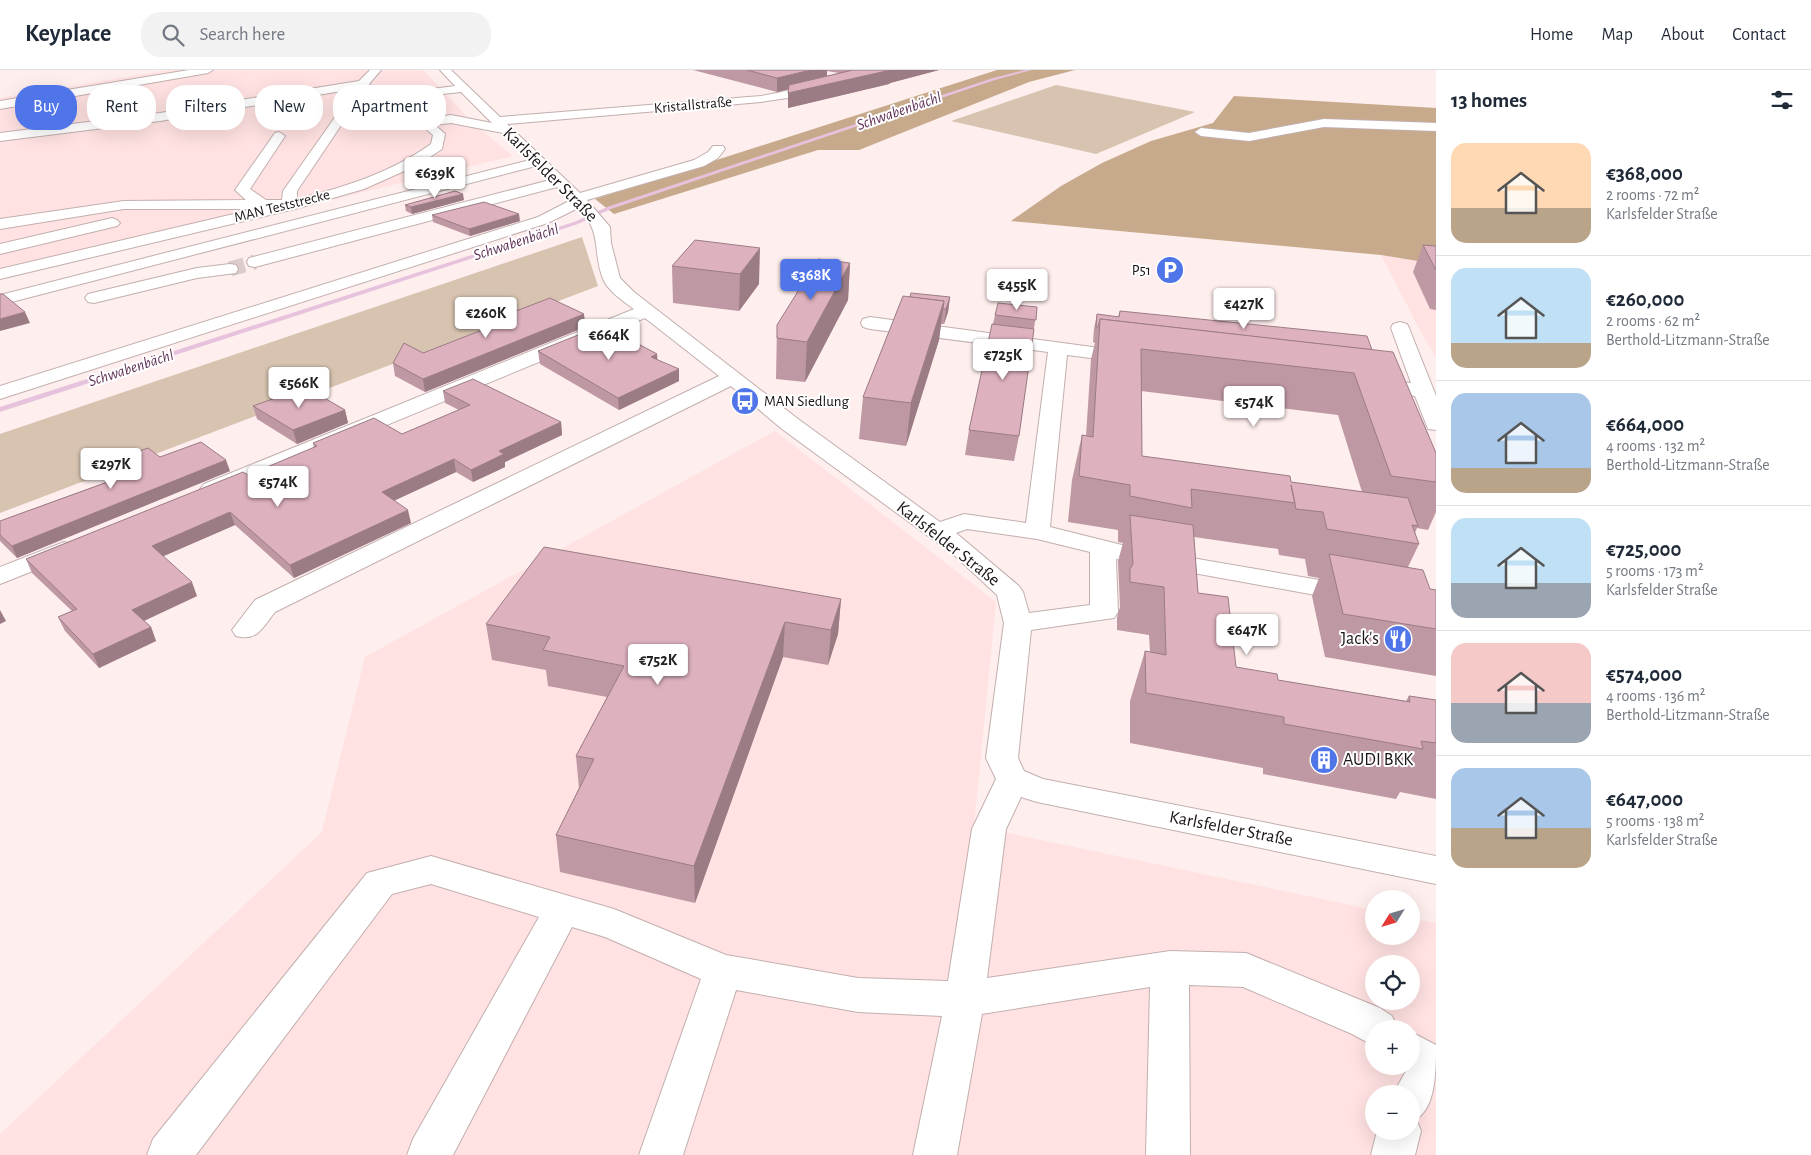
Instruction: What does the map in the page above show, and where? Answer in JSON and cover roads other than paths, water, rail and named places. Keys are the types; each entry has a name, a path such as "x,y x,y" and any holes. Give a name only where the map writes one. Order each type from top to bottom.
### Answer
{"street":[{"path":"0,105 208,70"},
{"path":"368,85 376,70"},
{"name":"Karlsfelder Straße","path":"445,70 540,161 586,209 603,243 612,280 646,311 733,376 790,424 963,550 1010,592 1018,623 1002,758 1012,779 1037,790 1436,870"},
{"name":"Kristallstraße","path":"501,125 761,99 888,70"},
{"path":"819,74 846,80"},
{"path":"323,77 318,83 330,89"},
{"path":"446,90 463,88"},
{"path":"245,104 330,89"},
{"path":"245,93 277,90 333,89"},
{"path":"0,137 166,115"},
{"path":"63,142 166,120"},
{"path":"446,120 501,125"},
{"path":"1201,132 1250,137 1324,123 1436,127"},
{"path":"0,214 124,205 289,204 290,190 333,128"},
{"name":"MAN Teststrecke","path":"0,274 289,204 380,178 423,158 437,146 439,134 435,130"},
{"path":"262,204 242,190 279,136"},
{"path":"0,393 543,220 586,209 699,163 713,156 718,149"},
{"path":"0,300 540,161"},
{"path":"255,262 559,182"},
{"path":"0,224 124,205"},
{"path":"0,249 158,212 207,205"},
{"path":"0,236 100,216 185,206"},
{"path":"94,298 198,273 230,269"},
{"path":"193,497 646,311"},
{"path":"870,323 1146,358"},
{"path":"1400,328 1422,391 1436,424"},
{"path":"1036,532 1058,348"},
{"path":"246,630 265,606 733,376"},
{"path":"1353,383 1422,391"},
{"path":"937,532 964,521 1036,532 1103,547 1131,556 1377,598"},
{"path":"0,576 82,542"},
{"path":"1018,623 1104,612 1103,547"},
{"path":"935,1155 965,999 989,829 1012,779"},
{"path":"169,1155 380,883 431,870 614,924 723,971 858,995 965,999 1140,971 1170,968 1246,970 1365,1021"},
{"path":"429,1155 562,908"},
{"path":"1168,1155 1170,968"},
{"path":"661,1155 723,971"},
{"path":"1419,1085 1429,1065"},
{"path":"1394,1155 1397,1140"}],"waterway":[{"name":"Schwabenbächl","path":"0,410 576,223 609,208 994,79 1030,70"}],"tunnel":[{"path":"230,269 255,262"}],"place":[{"name":"P51","path":"1170,270"},
{"name":"MAN Siedlung","path":"745,401"},
{"name":"Jack's","path":"1398,639"},
{"name":"AUDI BKK","path":"1324,760"}]}
